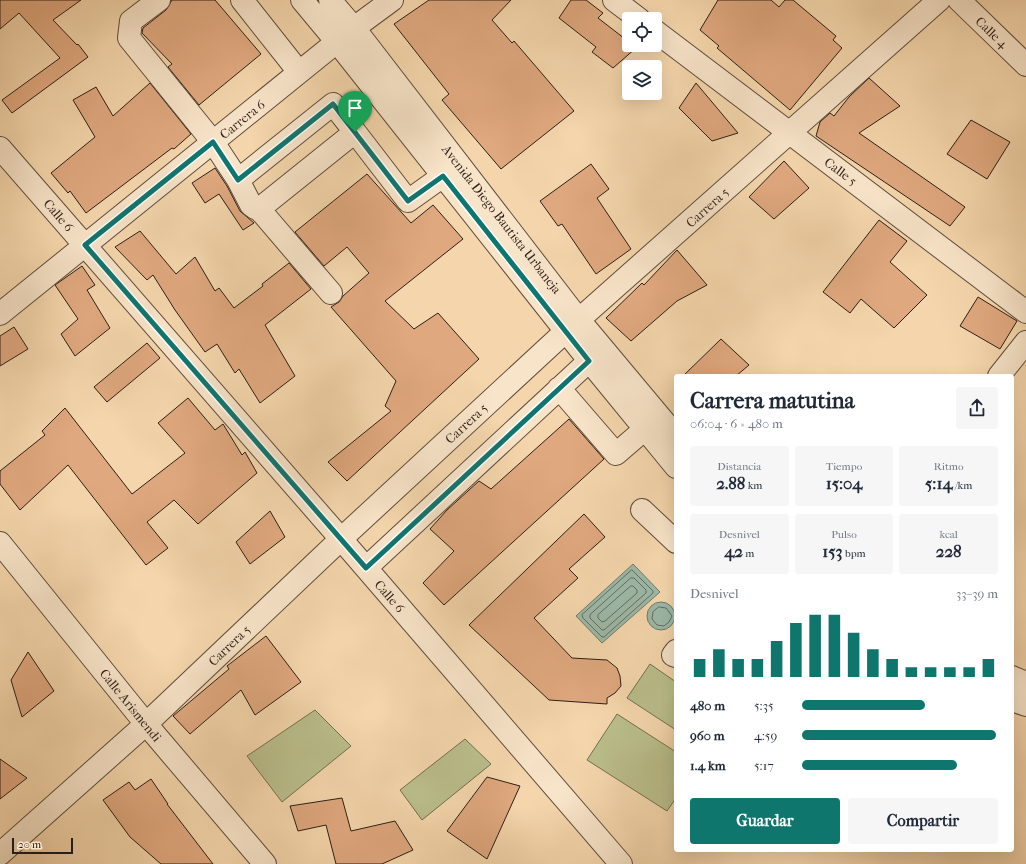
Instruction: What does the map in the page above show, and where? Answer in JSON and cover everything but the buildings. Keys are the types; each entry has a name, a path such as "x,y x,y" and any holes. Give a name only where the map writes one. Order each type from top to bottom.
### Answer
{"street":[{"path":"158,0 131,21 129,38 213,142 238,180 251,205 259,209 331,293"},
{"path":"242,0 299,72"},
{"name":"Avenida Diego Bautista Urbaneja","path":"302,0 443,176 573,325 674,434"},
{"name":"Avenida Diego Bautista Urbaneja","path":"330,0 354,28 573,325 589,361 674,465"},
{"name":"Carrera 6","path":"0,314 299,72 392,0"},
{"path":"614,0 630,12"},
{"name":"Carrera 5","path":"0,854 146,724 341,539 573,325 939,0"},
{"name":"Calle 4","path":"959,0 1026,65"},
{"name":"Calle 5","path":"662,36 1026,312"},
{"path":"238,180 333,104 408,201 443,176"},
{"path":"259,209 355,132"},
{"name":"Calle 6","path":"0,148 341,539 621,864"},
{"path":"1001,374 1026,342"},
{"path":"366,568 589,361"},
{"path":"559,388 616,454 645,429"},
{"path":"642,510 674,540"},
{"name":"Calle Arismendi","path":"0,543 146,724 265,864"},
{"path":"1014,677 1026,683"},
{"path":"1014,701 1026,705"}],"green space":[{"path":"650,664 674,681 674,729 627,698"},
{"path":"315,710 351,746 282,802 247,756"},
{"path":"617,714 674,751 674,801 667,811 587,760"},
{"path":"465,739 491,764 422,820 400,790"}],"water":[{"path":"633,564 660,592 602,643 576,616"},
{"path":"661,602 671,606 674,611 674,621 671,626 661,630 651,626 647,616 651,606"}],"route":[{"path":"333,104 355,132 408,201 443,176 589,361 366,568 85,245 213,142 238,180 333,104"}]}
